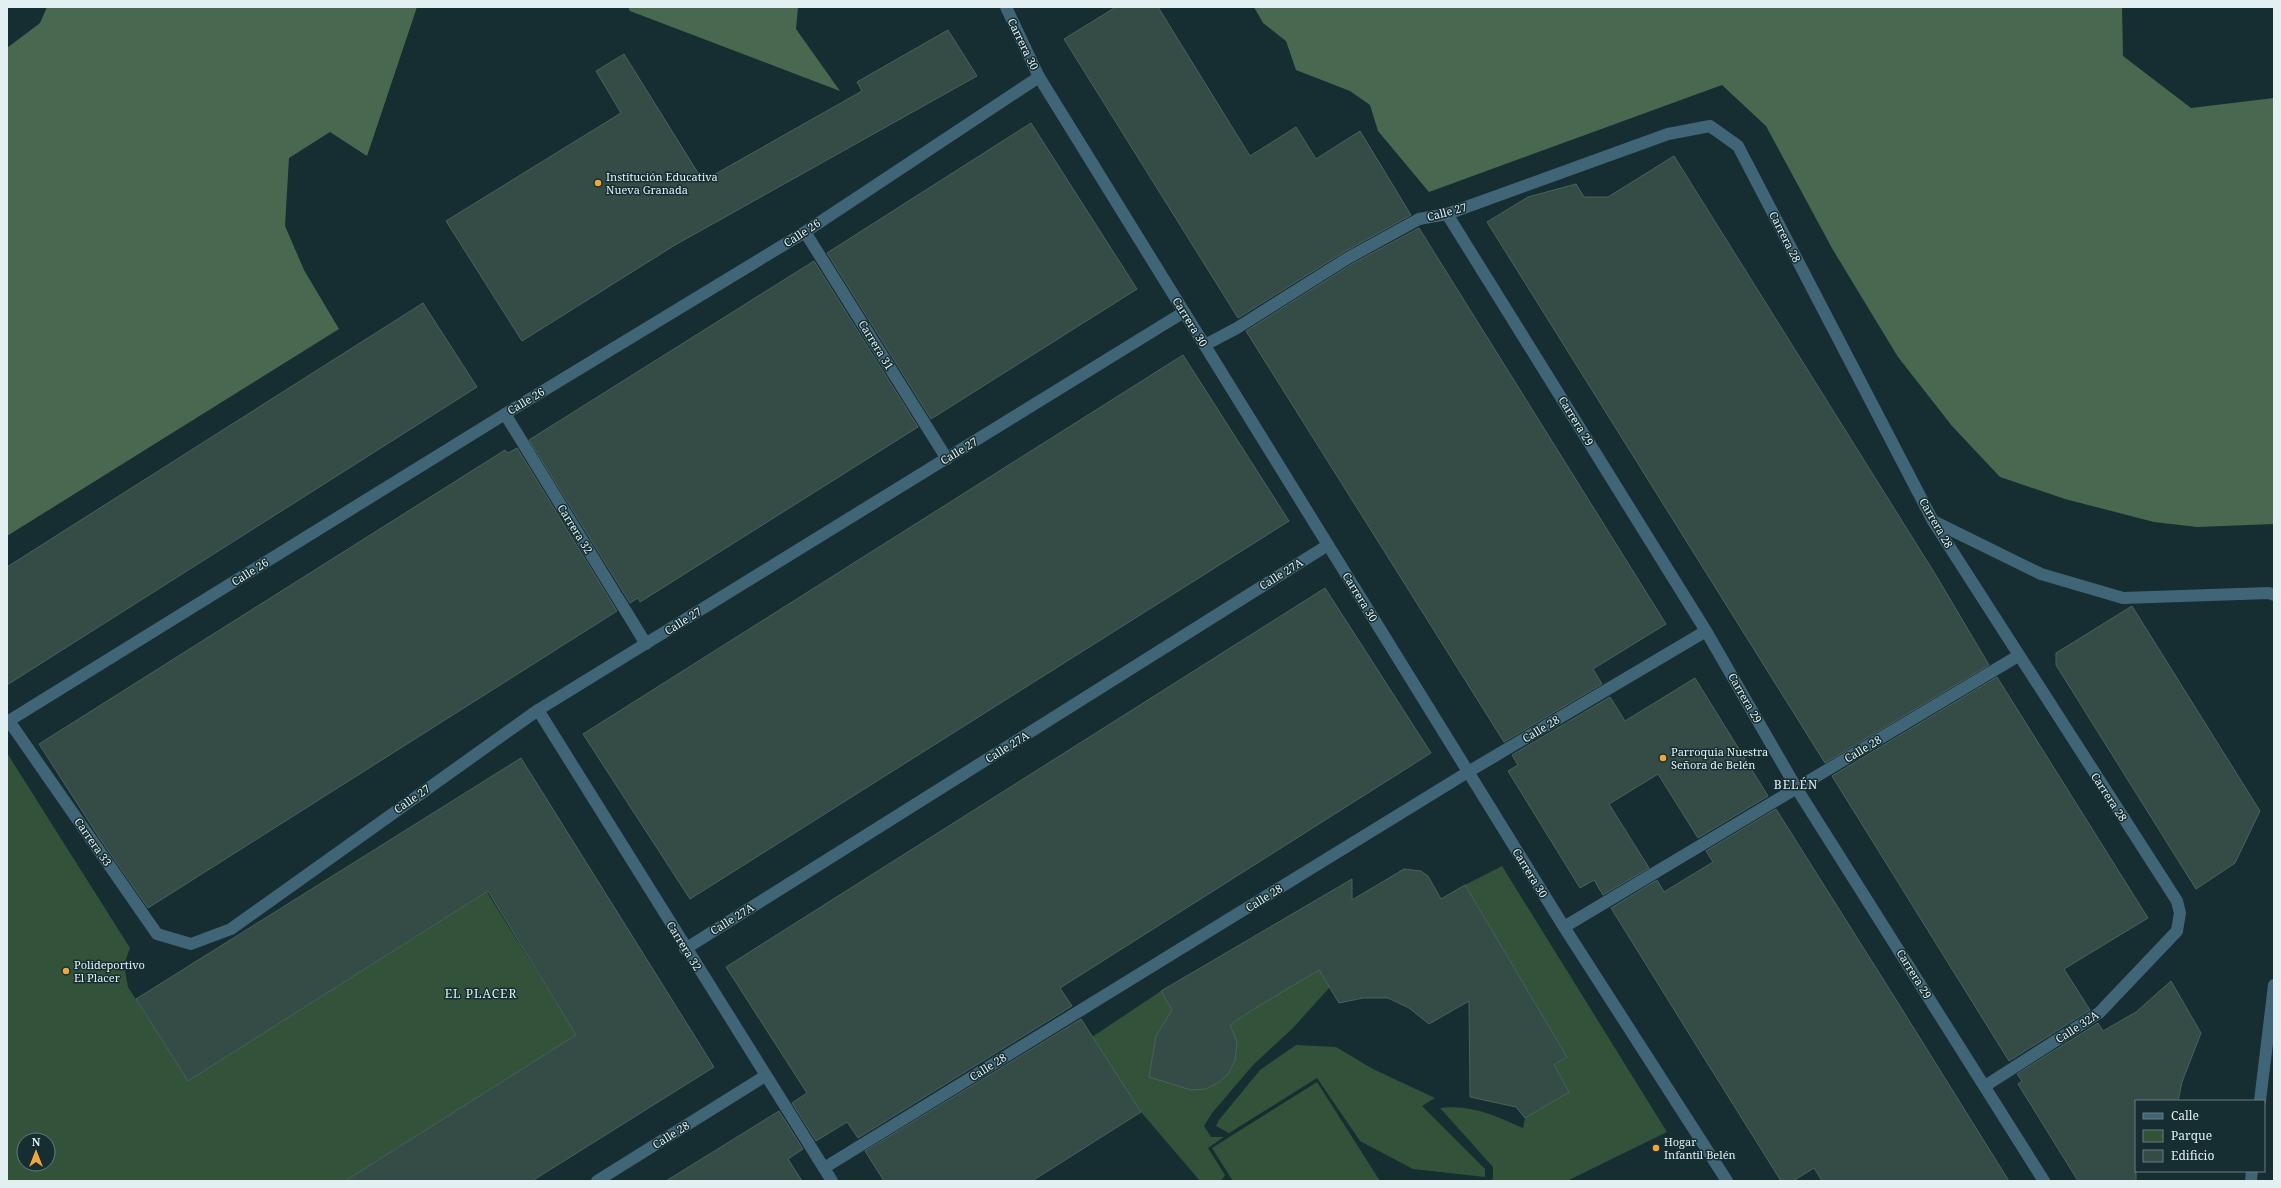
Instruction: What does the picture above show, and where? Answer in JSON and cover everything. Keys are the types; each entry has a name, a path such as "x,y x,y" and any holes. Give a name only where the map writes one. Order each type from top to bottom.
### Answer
{"street":[{"name":"Carrera 30","path":"1006,7 1039,77 1564,927 1727,1181"},
{"name":"Calle 26","path":"8,721 505,414 805,232 1039,77"},
{"name":"Calle 27","path":"1205,345 1237,328 1348,258 1419,219 1447,214 1668,134 1710,126"},
{"name":"Carrera 28","path":"1710,126 1738,146 1933,521 2018,656 2177,901 2180,913"},
{"name":"Carrera 29","path":"1447,214 1706,631 1797,789 2044,1181"},
{"name":"Carrera 31","path":"805,232 947,459"},
{"name":"Calle 27","path":"192,944 231,929 538,710 1184,312"},
{"name":"Carrera 32","path":"505,414 646,644"},
{"path":"1933,521 2041,574 2123,598 2269,593 2274,595"},
{"name":"Calle 27A","path":"685,949 1328,545"},
{"name":"Calle 28","path":"824,1168 1468,772 1706,631"},
{"name":"Calle 28","path":"1564,927 2018,656"},
{"name":"Carrera 32","path":"538,710 685,949 832,1181"},
{"name":"Carrera 33","path":"8,721 157,934 192,944"},
{"name":"Calle 32A","path":"1985,1086 2099,1013 2177,931 2180,913"},
{"path":"2260,1100 2274,985"},
{"name":"Calle 28","path":"597,1181 765,1076"}],"green space":[{"path":"47,7 417,7 367,156 330,132 289,158 285,226 304,270 339,329 7,536 7,48 40,23"},
{"path":"628,7 798,7 796,29 840,91 630,11"},
{"path":"1254,7 2122,7 2123,56 2191,108 2274,98 2274,524 2197,527 2154,522 2065,499 2000,477 1952,426 1898,357 1833,250 1766,126 1722,85 1429,192 1378,131 1370,105 1350,91 1296,70 1286,41 1263,23"},
{"path":"7,753 130,948 124,965 128,987 188,1081 487,892 576,1035 345,1181 7,1181"},
{"path":"1502,866 1667,1132 1567,1181 1490,1181 1493,1178 1493,1167 1440,1108 1451,1107 1473,1109 1493,1115 1523,1128 1525,1118 1569,1092 1554,1065 1567,1057 1465,885"},
{"path":"1319,970 1330,987 1293,1028 1253,1065 1212,1113 1204,1126 1211,1137 1224,1137 1208,1148 1225,1175 1221,1181 1200,1181 1141,1112 1092,1037 1161,991 1175,1014 1206,1089 1224,1077 1234,1063 1236,1046 1230,1025"},
{"path":"1296,1045 1336,1047 1373,1069 1435,1098 1422,1106 1485,1169 1485,1177 1413,1169 1360,1141 1317,1078 1229,1133 1216,1126 1219,1120 1260,1070"},
{"path":"1317,1082 1380,1181 1233,1181 1212,1148"}],"building":[{"path":"1116,7 1158,7 1250,156 1296,127 1316,159 1360,131 1411,215 1344,252 1238,318 1064,39"},
{"path":"948,30 977,76 675,245 522,341 446,221 621,113 596,71 624,54 703,181 862,91 857,82"},
{"path":"1031,123 1137,289 931,419 827,253"},
{"path":"1674,156 1937,577 1989,665 1825,763 1487,222 1528,197 1576,184 1584,197 1608,197"},
{"path":"1419,228 1666,624 1593,669 1602,684 1504,742 1246,331 1352,264"},
{"path":"814,261 918,427 640,602 638,598 630,603 529,440"},
{"path":"423,303 477,387 7,685 7,567"},
{"path":"1183,355 1289,521 690,899 583,734"},
{"path":"517,448 617,611 148,908 100,839 39,744 505,450 508,453"},
{"path":"1325,588 1431,753 1060,988 1072,1006 858,1138 847,1122 816,1141 792,1103 807,1093 726,967"},
{"path":"2132,606 2260,811 2235,863 2196,889 2056,665 2056,653"},
{"path":"1997,677 2148,918 2064,969 2090,1010 2009,1061 1832,776"},
{"path":"1695,678 1768,796 1698,838 1658,774 1609,804 1649,868 1603,895 1594,880 1580,888 1508,771 1518,765 1512,755 1610,697 1625,721"},
{"path":"521,758 714,1067 532,1181 345,1181 576,1035 488,891 188,1081 136,999"},
{"path":"1776,809 2009,1181 1822,1181 1814,1168 1793,1181 1781,1181 1611,908 1657,880 1664,892 1713,862 1706,851"},
{"path":"1404,869 1421,871 1428,876 1441,899 1465,885 1567,1057 1554,1065 1569,1092 1525,1118 1516,1107 1470,1097 1469,1001 1429,1024 1409,1008 1388,998 1363,998 1339,1003 1319,970 1230,1025 1237,1042 1235,1060 1229,1073 1219,1082 1206,1089 1191,1090 1149,1077 1156,1036 1172,1010 1161,991 1352,879 1352,900"},
{"path":"2171,981 2201,1033 2182,1082 2178,1100 2135,1100 2136,1181 2078,1181 2018,1084 2022,1081 2017,1074 2098,1023 2103,1031 2136,1012"},
{"path":"1081,1019 1141,1112 1032,1181 884,1181 865,1151"},
{"path":"779,1111 803,1149 788,1159 802,1181 666,1181"}],"place":[{"name":"Institución Educativa Nueva Granada","path":"598,183"},
{"name":"Parroquia Nuestra Señora de Belén","path":"1663,758"},
{"name":"Polideportivo El Placer","path":"66,971"},
{"name":"Hogar Infantil Belén","path":"1656,1148"}],"district":[{"name":"BELÉN","path":"1796,785"},
{"name":"EL PLACER","path":"481,994"}]}
